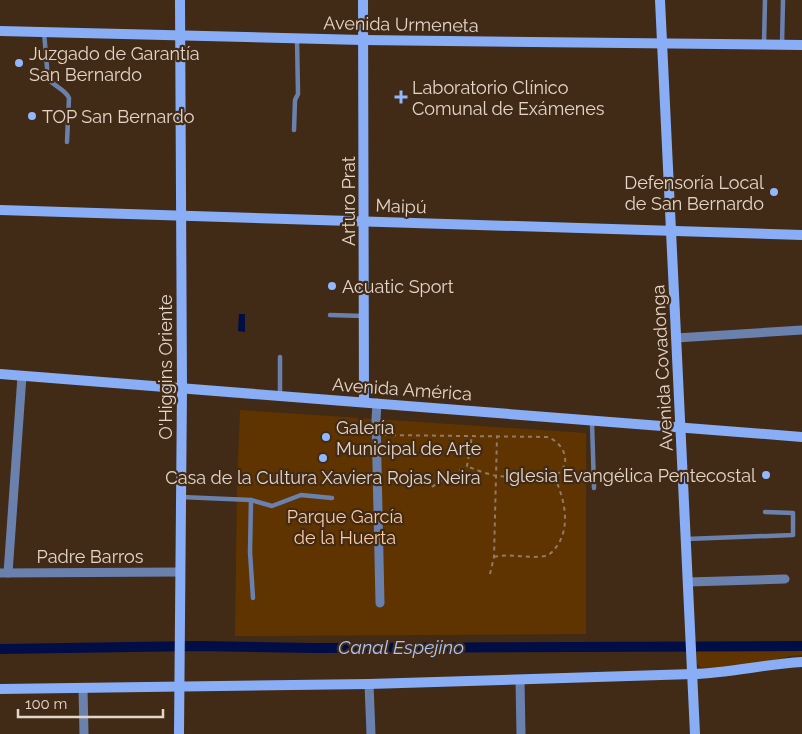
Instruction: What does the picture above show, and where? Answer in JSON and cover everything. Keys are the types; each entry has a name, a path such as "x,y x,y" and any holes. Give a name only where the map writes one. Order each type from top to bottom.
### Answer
{"street":[{"name":"O'Higgins Oriente","path":"179,734 182,388 180,0"},
{"name":"Arturo Prat","path":"363,0 364,402"},
{"name":"Avenida Covadonga","path":"660,0 692,653 694,734"},
{"name":"Avenida Urmeneta","path":"0,31 364,40 802,44"},
{"name":"Maipú","path":"0,210 802,234"},
{"path":"676,338 802,330"},
{"name":"Avenida América","path":"0,374 802,437"},
{"path":"4,573 22,376"},
{"path":"377,403 380,603"},
{"name":"Padre Barros","path":"4,573 180,572"},
{"path":"688,582 785,579"},
{"path":"0,689 520,680 726,672 802,662"},
{"path":"520,680 521,734"},
{"path":"369,684 371,734"},
{"path":"83,688 84,734"}],"lane":[{"path":"764,44 765,0"},
{"path":"782,44 783,0"},
{"path":"44,32 48,79 53,85 67,94 69,98 67,142"},
{"path":"294,130 295,100 298,94 298,38"},
{"path":"330,315 364,316"},
{"path":"280,357 280,396"},
{"path":"592,420 594,488"},
{"path":"181,497 252,500 272,506 301,495 332,498"},
{"path":"252,500 250,552 253,598"},
{"path":"686,539 793,535 793,513 765,512"}],"path":[{"path":"377,435 547,437 558,442 565,453 562,470 548,477 496,476 467,466 432,487"},
{"path":"467,466 472,436"},
{"path":"490,574 494,557 497,436"},
{"path":"494,557 511,555 543,556 550,554 555,549 565,528 565,515 561,493 554,475"}],"green space":[{"name":"Parque García de la Huerta","path":"240,410 586,433 586,634 235,636"},
{"path":"802,648 802,655 728,668 705,668 699,666 697,661 697,651"}],"shaded area":[{"path":"239,314 245,314 245,332 238,331"}],"waterway":[{"name":"Canal Espejino","path":"0,649 198,646 315,648 802,646"}],"place":[{"name":"Juzgado de Garantía San Bernardo","path":"19,63"},
{"name":"Laboratorio Clínico Comunal de Exámenes","path":"401,97"},
{"name":"TOP San Bernardo","path":"32,116"},
{"name":"Defensoría Local de San Bernardo","path":"774,192"},
{"name":"Acuatic Sport","path":"332,286"},
{"name":"Galería Municipal de Arte","path":"326,437"},
{"name":"Casa de la Cultura Xaviera Rojas Neira","path":"323,458"},
{"name":"Iglesia Evangélica Pentecostal","path":"766,475"}]}
